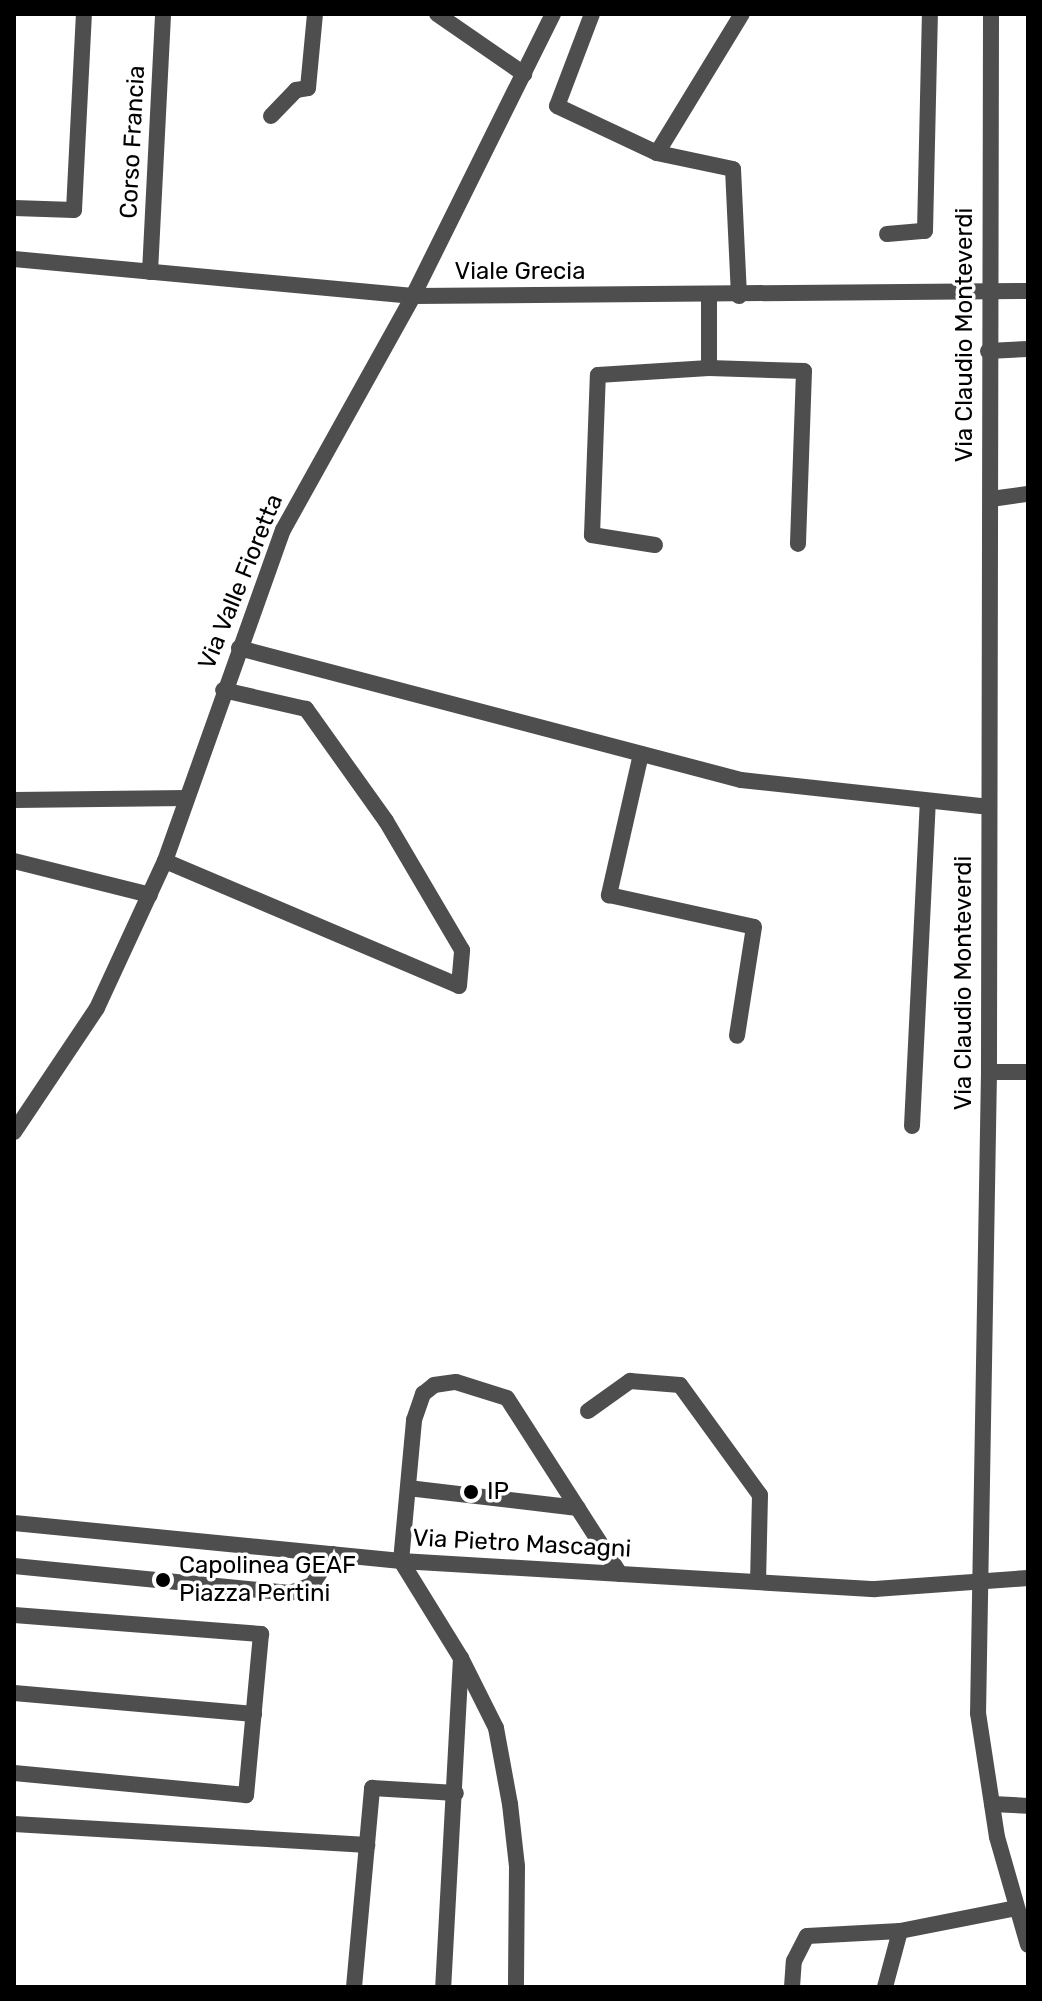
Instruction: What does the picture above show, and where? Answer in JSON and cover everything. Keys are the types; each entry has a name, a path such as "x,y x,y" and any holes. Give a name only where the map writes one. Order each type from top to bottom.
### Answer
{"street":[{"path":"14,208 74,210 84,14"},
{"name":"Corso Francia","path":"150,272 163,14"},
{"path":"271,116 296,90 308,88 315,14"},
{"path":"437,14 524,74"},
{"name":"Via Valle Fioretta","path":"14,1132 97,1008 165,861 223,690 283,530 413,296 553,14"},
{"path":"592,14 557,106 657,153 733,169 739,296"},
{"path":"657,153 742,14"},
{"path":"887,234 925,231 930,14"},
{"name":"Via Claudio Monteverdi","path":"991,14 986,294 991,499 989,1072 978,1713 992,1804 1016,1908 1028,1945"},
{"name":"Viale Grecia","path":"14,259 413,296 986,294 1028,291"},
{"path":"709,296 709,368"},
{"path":"988,351 1028,349"},
{"path":"655,545 592,535 598,375 709,368 804,371 798,544"},
{"path":"991,499 1028,494"},
{"path":"239,648 767,784 988,807"},
{"path":"165,861 459,986 462,950 386,821 306,709 223,690"},
{"path":"641,754 609,895 754,927 737,1036"},
{"path":"14,800 187,798"},
{"path":"912,1126 928,803"},
{"path":"14,861 150,895"},
{"path":"989,1072 1028,1072"},
{"path":"588,1411 630,1381 680,1385 760,1495 758,1582"},
{"path":"516,1987 517,1866 510,1804 496,1728 461,1658 401,1561 414,1420 423,1394 434,1385 456,1382 507,1398 620,1574"},
{"path":"408,1488 578,1508"},
{"name":"Via Pietro Mascagni","path":"14,1523 401,1561 875,1589 1028,1578"},
{"path":"14,1566 290,1593 312,1585 332,1554"},
{"path":"14,1615 261,1634 246,1795 14,1773"},
{"path":"443,1987 461,1658"},
{"path":"14,1693 254,1714"},
{"path":"354,1987 372,1788 456,1793"},
{"path":"992,1804 1028,1806"},
{"path":"14,1824 367,1845"},
{"path":"792,1987 794,1961 807,1936 900,1931 1016,1908"},
{"path":"885,1987 900,1931"}],"place":[{"name":"IP","path":"471,1492"},
{"name":"Capolinea GEAF Piazza Pertini","path":"163,1580"}]}
